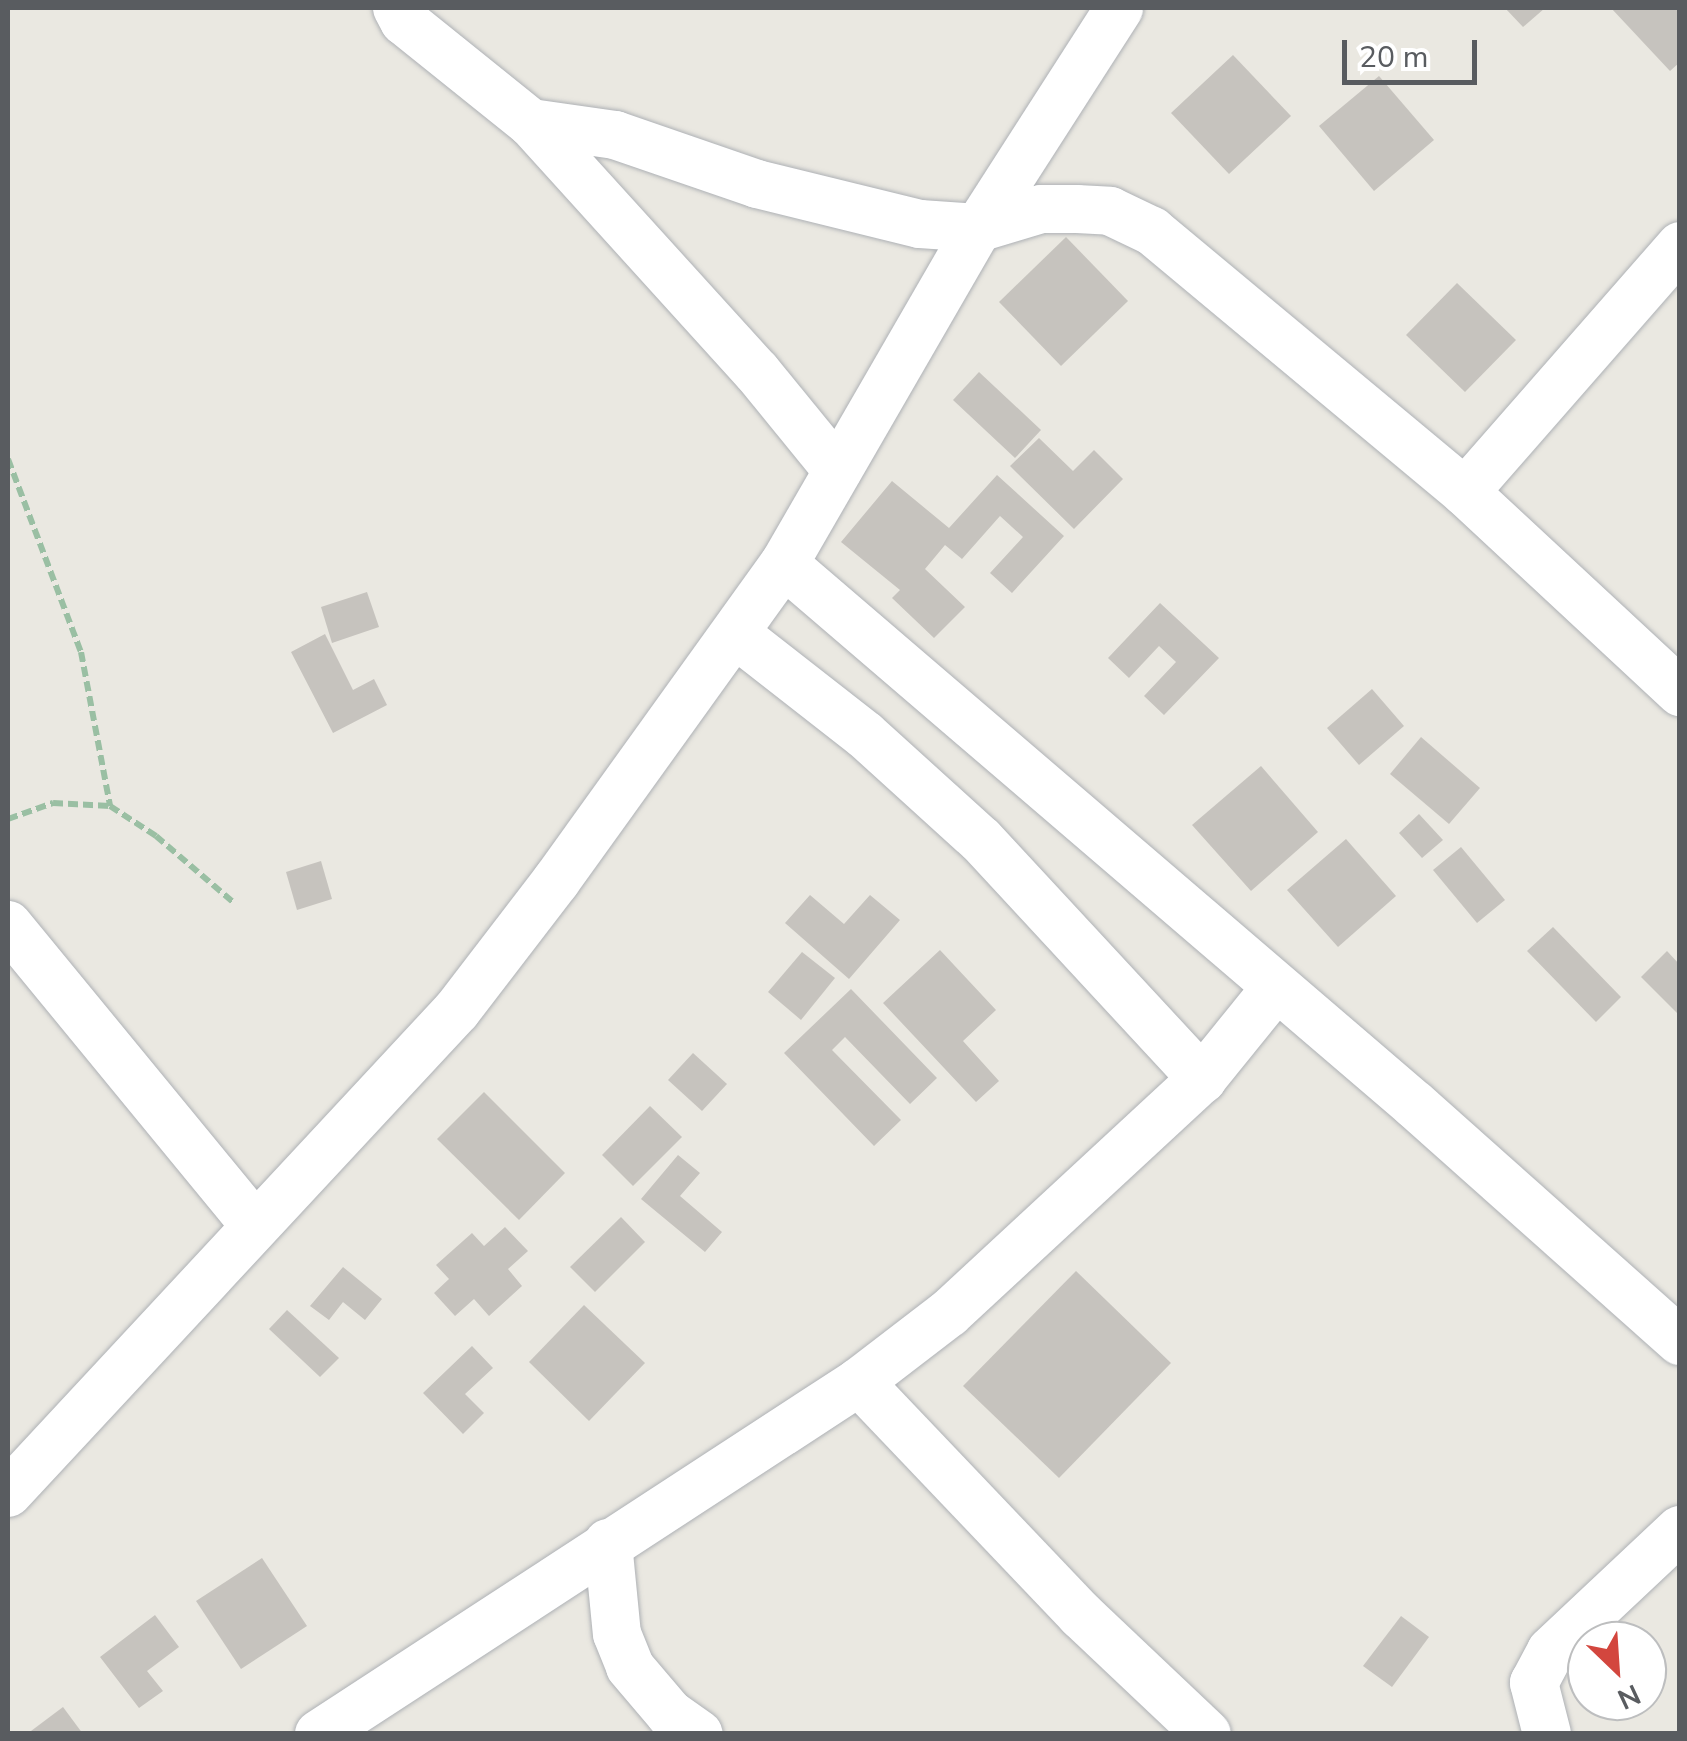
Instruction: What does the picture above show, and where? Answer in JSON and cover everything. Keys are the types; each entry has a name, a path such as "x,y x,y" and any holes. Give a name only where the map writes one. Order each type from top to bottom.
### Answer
{"street":[{"path":"360,8 400,14 531,123 758,372 837,470"},
{"path":"8,1493 254,1223 457,1010 736,635 784,564 978,228 1119,8"},
{"path":"531,123 615,135 756,184 920,224 978,228 1041,209 1077,209 1110,211 1152,231 1465,492 1680,692"},
{"path":"1465,492 1680,246"},
{"path":"784,564 1680,1341"},
{"path":"736,635 852,724 982,840 1202,1079"},
{"path":"8,925 254,1223"},
{"path":"320,1734 860,1382 964,1300 1202,1079 1276,989"},
{"path":"860,1382 1081,1616 1206,1734"},
{"path":"1547,1734 1534,1682 1550,1650 1680,1530"},
{"path":"608,1543 616,1634 630,1667 670,1714 699,1734"}],"path":[{"path":"8,460 80,652 110,806"},
{"path":"8,819 53,803 110,806 156,836 233,902"}],"building":[{"path":"1505,8 1545,8 1523,27"},
{"path":"1611,8 1680,8 1680,62 1670,71"},
{"path":"1233,55 1291,116 1229,174 1171,113"},
{"path":"1379,76 1434,140 1374,191 1319,126"},
{"path":"1066,237 1128,301 1061,366 999,302"},
{"path":"1457,283 1516,340 1465,392 1406,335"},
{"path":"979,372 1041,430 1015,458 953,400"},
{"path":"1039,438 1073,471 1094,450 1123,479 1074,529 1010,466"},
{"path":"997,475 1064,536 1012,593 990,573 1023,537 1000,516 962,559 945,545 925,569 965,607 934,638 892,598 900,590 841,542 892,481 949,528"},
{"path":"367,592 379,627 332,643 321,607"},
{"path":"1160,603 1219,658 1164,715 1144,696 1176,662 1159,646 1129,678 1108,658"},
{"path":"325,634 353,690 374,679 387,705 333,733 291,652"},
{"path":"1372,689 1404,726 1359,765 1327,728"},
{"path":"1421,737 1480,788 1449,824 1390,774"},
{"path":"1261,766 1318,832 1251,891 1192,825"},
{"path":"1419,814 1443,840 1422,858 1399,833"},
{"path":"1346,839 1396,896 1338,947 1287,890"},
{"path":"1461,847 1505,900 1477,923 1433,870"},
{"path":"321,861 332,899 297,910 286,872"},
{"path":"810,895 844,924 870,895 900,920 849,979 785,923"},
{"path":"1553,927 1621,997 1596,1022 1527,951"},
{"path":"940,950 996,1010 963,1041 999,1081 976,1102 883,1003"},
{"path":"1667,951 1680,965 1680,1016 1641,977"},
{"path":"802,952 835,978 801,1020 768,992"},
{"path":"851,989 937,1078 910,1104 845,1037 832,1050 901,1120 874,1146 784,1053"},
{"path":"693,1053 727,1084 702,1111 668,1080"},
{"path":"484,1092 565,1173 519,1220 437,1139"},
{"path":"650,1106 682,1137 633,1186 602,1155"},
{"path":"678,1155 700,1173 680,1196 722,1232 705,1252 641,1199"},
{"path":"621,1217 645,1242 595,1292 570,1267"},
{"path":"505,1227 528,1251 508,1269 522,1286 489,1316 474,1299 455,1316 434,1293 449,1279 436,1265 472,1233 484,1246"},
{"path":"343,1267 382,1299 365,1320 343,1302 329,1320 310,1306"},
{"path":"1076,1271 1171,1363 1059,1478 963,1386"},
{"path":"584,1305 645,1363 589,1421 529,1362"},
{"path":"287,1310 339,1358 320,1377 269,1329"},
{"path":"472,1346 493,1368 465,1394 484,1413 463,1434 423,1393"},
{"path":"262,1558 307,1626 241,1669 196,1601"},
{"path":"155,1615 179,1647 147,1671 163,1691 139,1708 100,1657"},
{"path":"1401,1616 1429,1637 1392,1687 1363,1666"},
{"path":"63,1707 83,1734 27,1734"}]}
